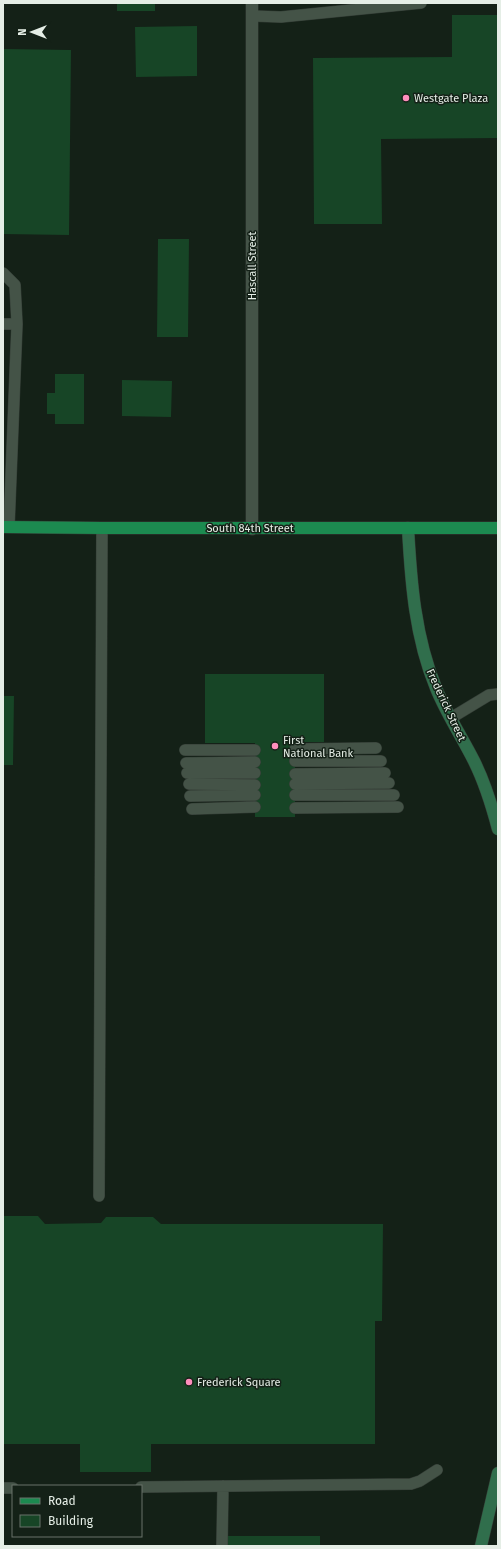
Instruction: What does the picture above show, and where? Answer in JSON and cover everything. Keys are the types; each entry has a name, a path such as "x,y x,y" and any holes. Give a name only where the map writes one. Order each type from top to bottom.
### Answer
{"main road":[{"name":"South 84th Street","path":"6,527 252,529 498,528"},
{"name":"Frederick Street","path":"408,528 410,575 417,625 425,658 437,690 474,762 489,796 498,829"},
{"path":"481,1546 498,1473"}],"street":[{"name":"Hascall Street","path":"252,3 252,529"}],"lane":[{"path":"252,16 281,17 421,3"},
{"path":"3,273 15,285 17,324 6,527"},
{"path":"3,324 17,324"},
{"path":"98,1196 102,528"},
{"path":"451,718 489,695 498,694"},
{"path":"295,749 376,748"},
{"path":"185,750 255,750"},
{"path":"295,761 381,761"},
{"path":"190,796 255,790 187,773 255,768"},
{"path":"387,778 295,784 394,795"},
{"path":"192,809 255,807"},
{"path":"295,808 398,807"},
{"path":"142,1487 411,1484 420,1481 437,1470"},
{"path":"222,1546 223,1486"}],"building":[{"path":"117,3 155,3 155,11 117,11"},
{"name":"Westgate Plaza","path":"452,15 498,15 498,138 381,139 382,224 314,224 313,58 452,57"},
{"path":"197,26 197,76 136,77 135,27"},
{"path":"3,49 71,50 69,235 3,234"},
{"path":"158,239 189,239 188,337 157,337"},
{"path":"55,374 84,374 84,424 55,424 55,414 47,414 47,393 55,393"},
{"path":"122,380 172,381 171,417 122,416"},
{"name":"First National Bank","path":"205,674 324,674 324,742 295,742 295,817 255,817 255,743 205,743"},
{"path":"3,696 14,696 13,765 3,765"},
{"name":"Frederick Square","path":"3,1216 38,1216 45,1224 101,1223 106,1217 153,1217 161,1224 383,1224 382,1321 375,1321 375,1444 151,1444 151,1472 80,1472 80,1444 3,1444"},
{"path":"228,1536 320,1536 320,1546 228,1546"}],"place":[{"name":"Westgate Plaza","path":"406,98"},
{"name":"First National Bank","path":"275,746"},
{"name":"Frederick Square","path":"189,1382"}]}
